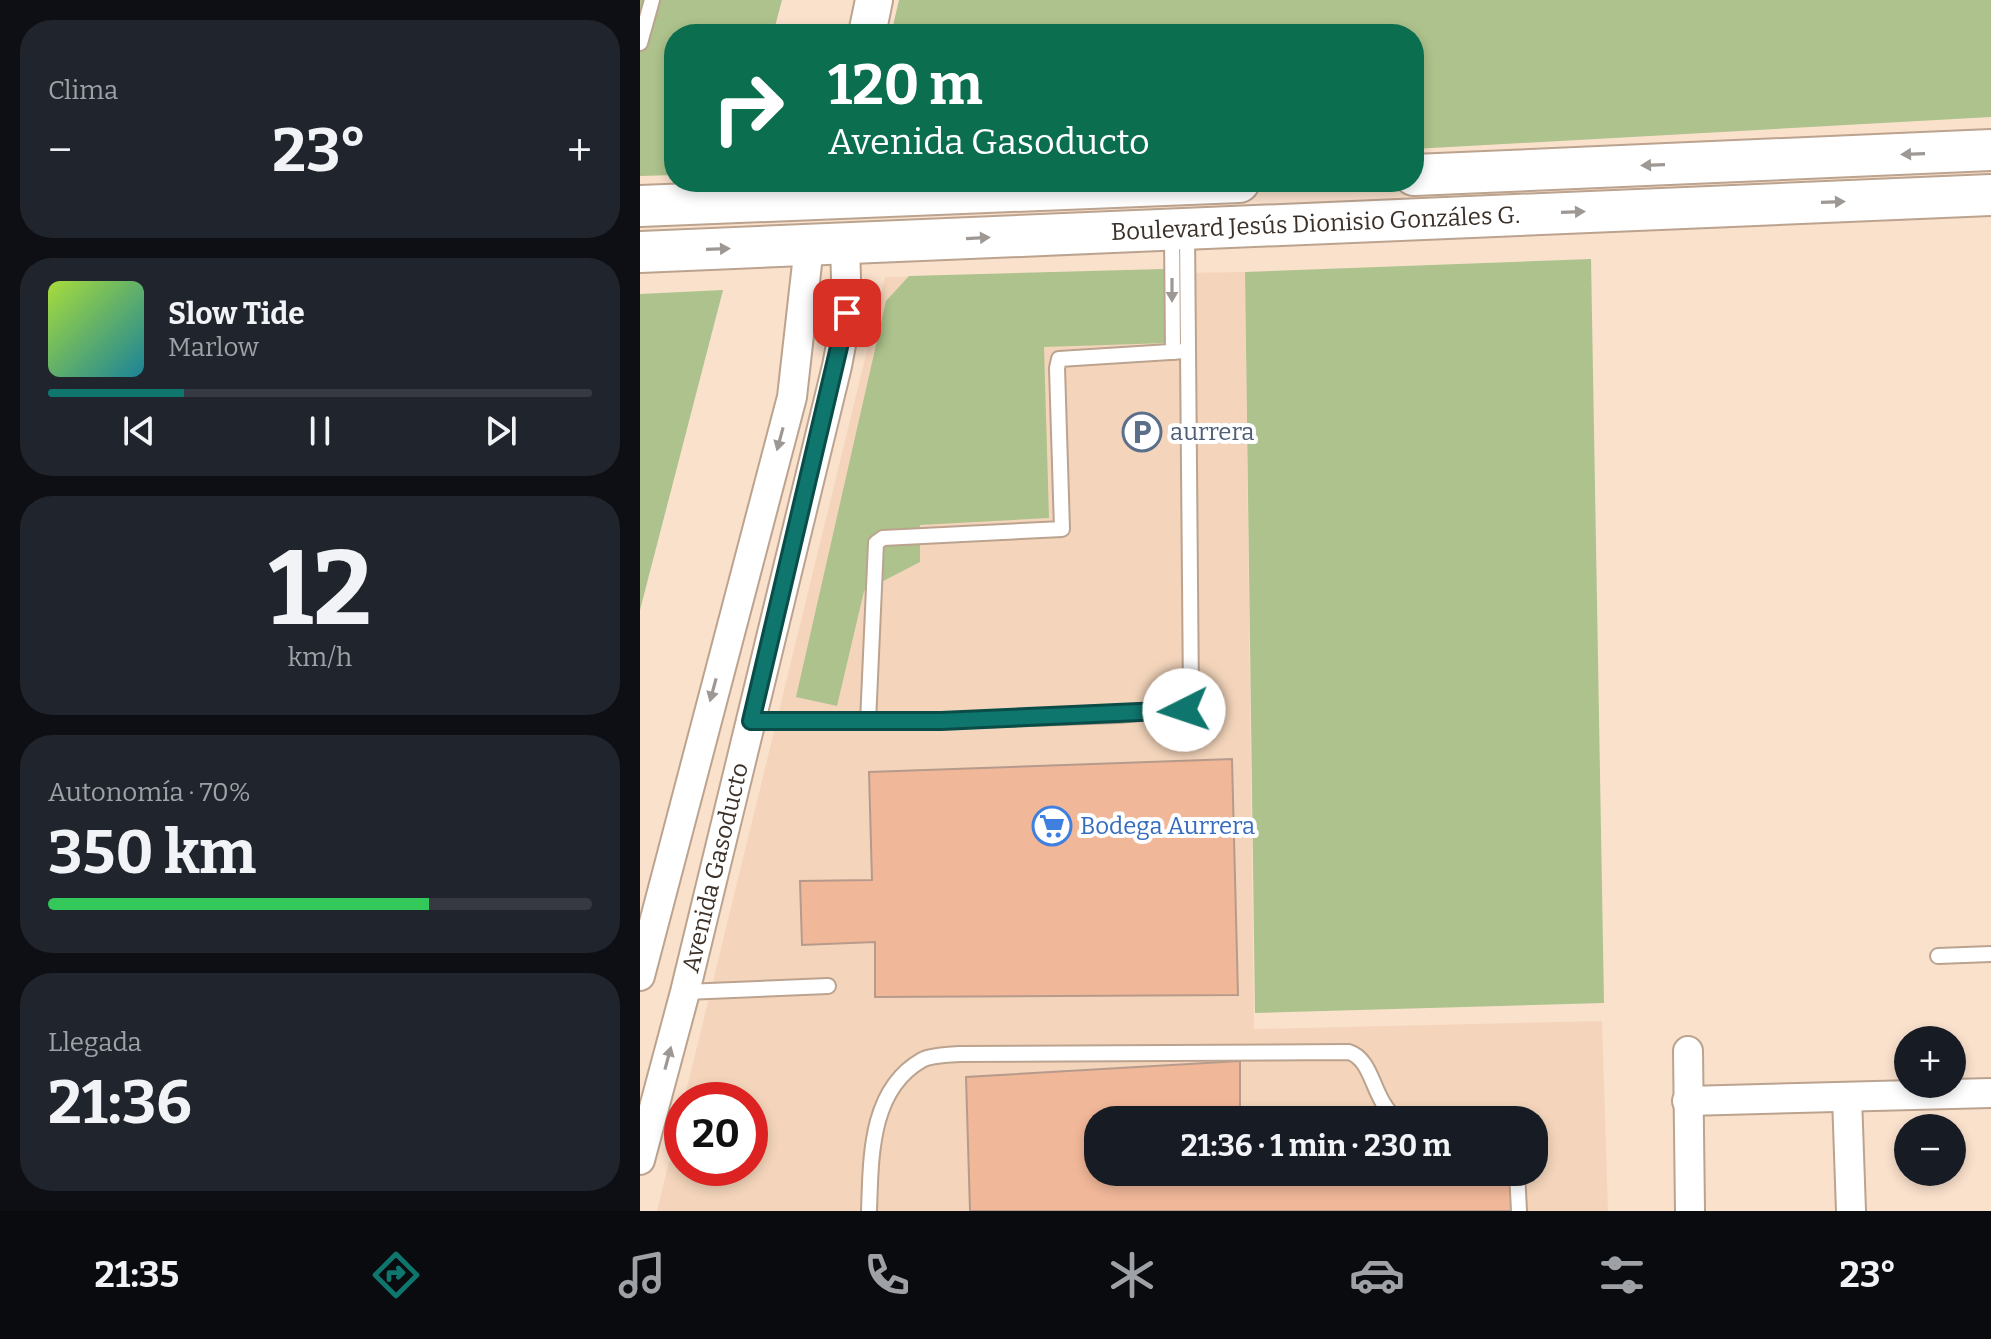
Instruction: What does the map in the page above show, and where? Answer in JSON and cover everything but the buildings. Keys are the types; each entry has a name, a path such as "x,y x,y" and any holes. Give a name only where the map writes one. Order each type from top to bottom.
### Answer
{"main road":[{"name":"Boulevard Jesús Dionisio Gonzáles G.","path":"1424,175 1991,150"},
{"name":"Boulevard Jesús Dionisio Gonzáles G.","path":"648,200 810,192"},
{"name":"Boulevard Jesús Dionisio Gonzáles G.","path":"640,252 1991,195"}],"street":[{"path":"869,24 874,0"},
{"path":"827,245 830,192"},
{"name":"Avenida Gasoducto","path":"640,976 792,397 799,350 827,245"},
{"name":"Avenida Gasoducto","path":"640,1160 685,992 839,354 847,313 827,245"},
{"path":"799,350 839,354"},
{"path":"1688,1051 1690,1211"},
{"path":"1687,1101 1991,1093"},
{"path":"1847,1097 1851,1211"}],"lane":[{"path":"640,43 652,0"},
{"path":"751,721 868,722 1119,715 1187,708 1191,698 1179,352 1179,228"},
{"path":"868,722 876,543 883,538 1062,529 1059,359 1179,352"},
{"path":"1938,956 1991,954"},
{"path":"685,992 828,986"},
{"path":"869,1211 872,1140 884,1103 923,1059 959,1054 1349,1052 1362,1059 1382,1106"},
{"path":"1518,1186 1519,1211"}],"shaded area":[{"path":"1245,272 1254,1029 1602,1021 1608,1211 657,1211 664,1182 664,1186 768,1186 768,1082 688,1082 885,277"}],"green space":[{"path":"640,0 782,0 776,24 664,24 664,175 640,176"},
{"path":"899,0 1991,0 1991,117 1424,148 1424,24 893,24"},
{"path":"1591,259 1604,1003 1255,1013 1245,272"},
{"path":"1164,269 1167,343 1044,347 1049,518 920,525 920,562 864,591 837,706 796,697 886,301 909,276"},
{"path":"723,290 640,610 640,294"}],"place":[{"name":"aurrera","path":"1142,432"},
{"name":"Bodega Aurrera","path":"1052,826"}],"route":[{"path":"847,313 837,366 751,721 941,721 1184,710"}]}
